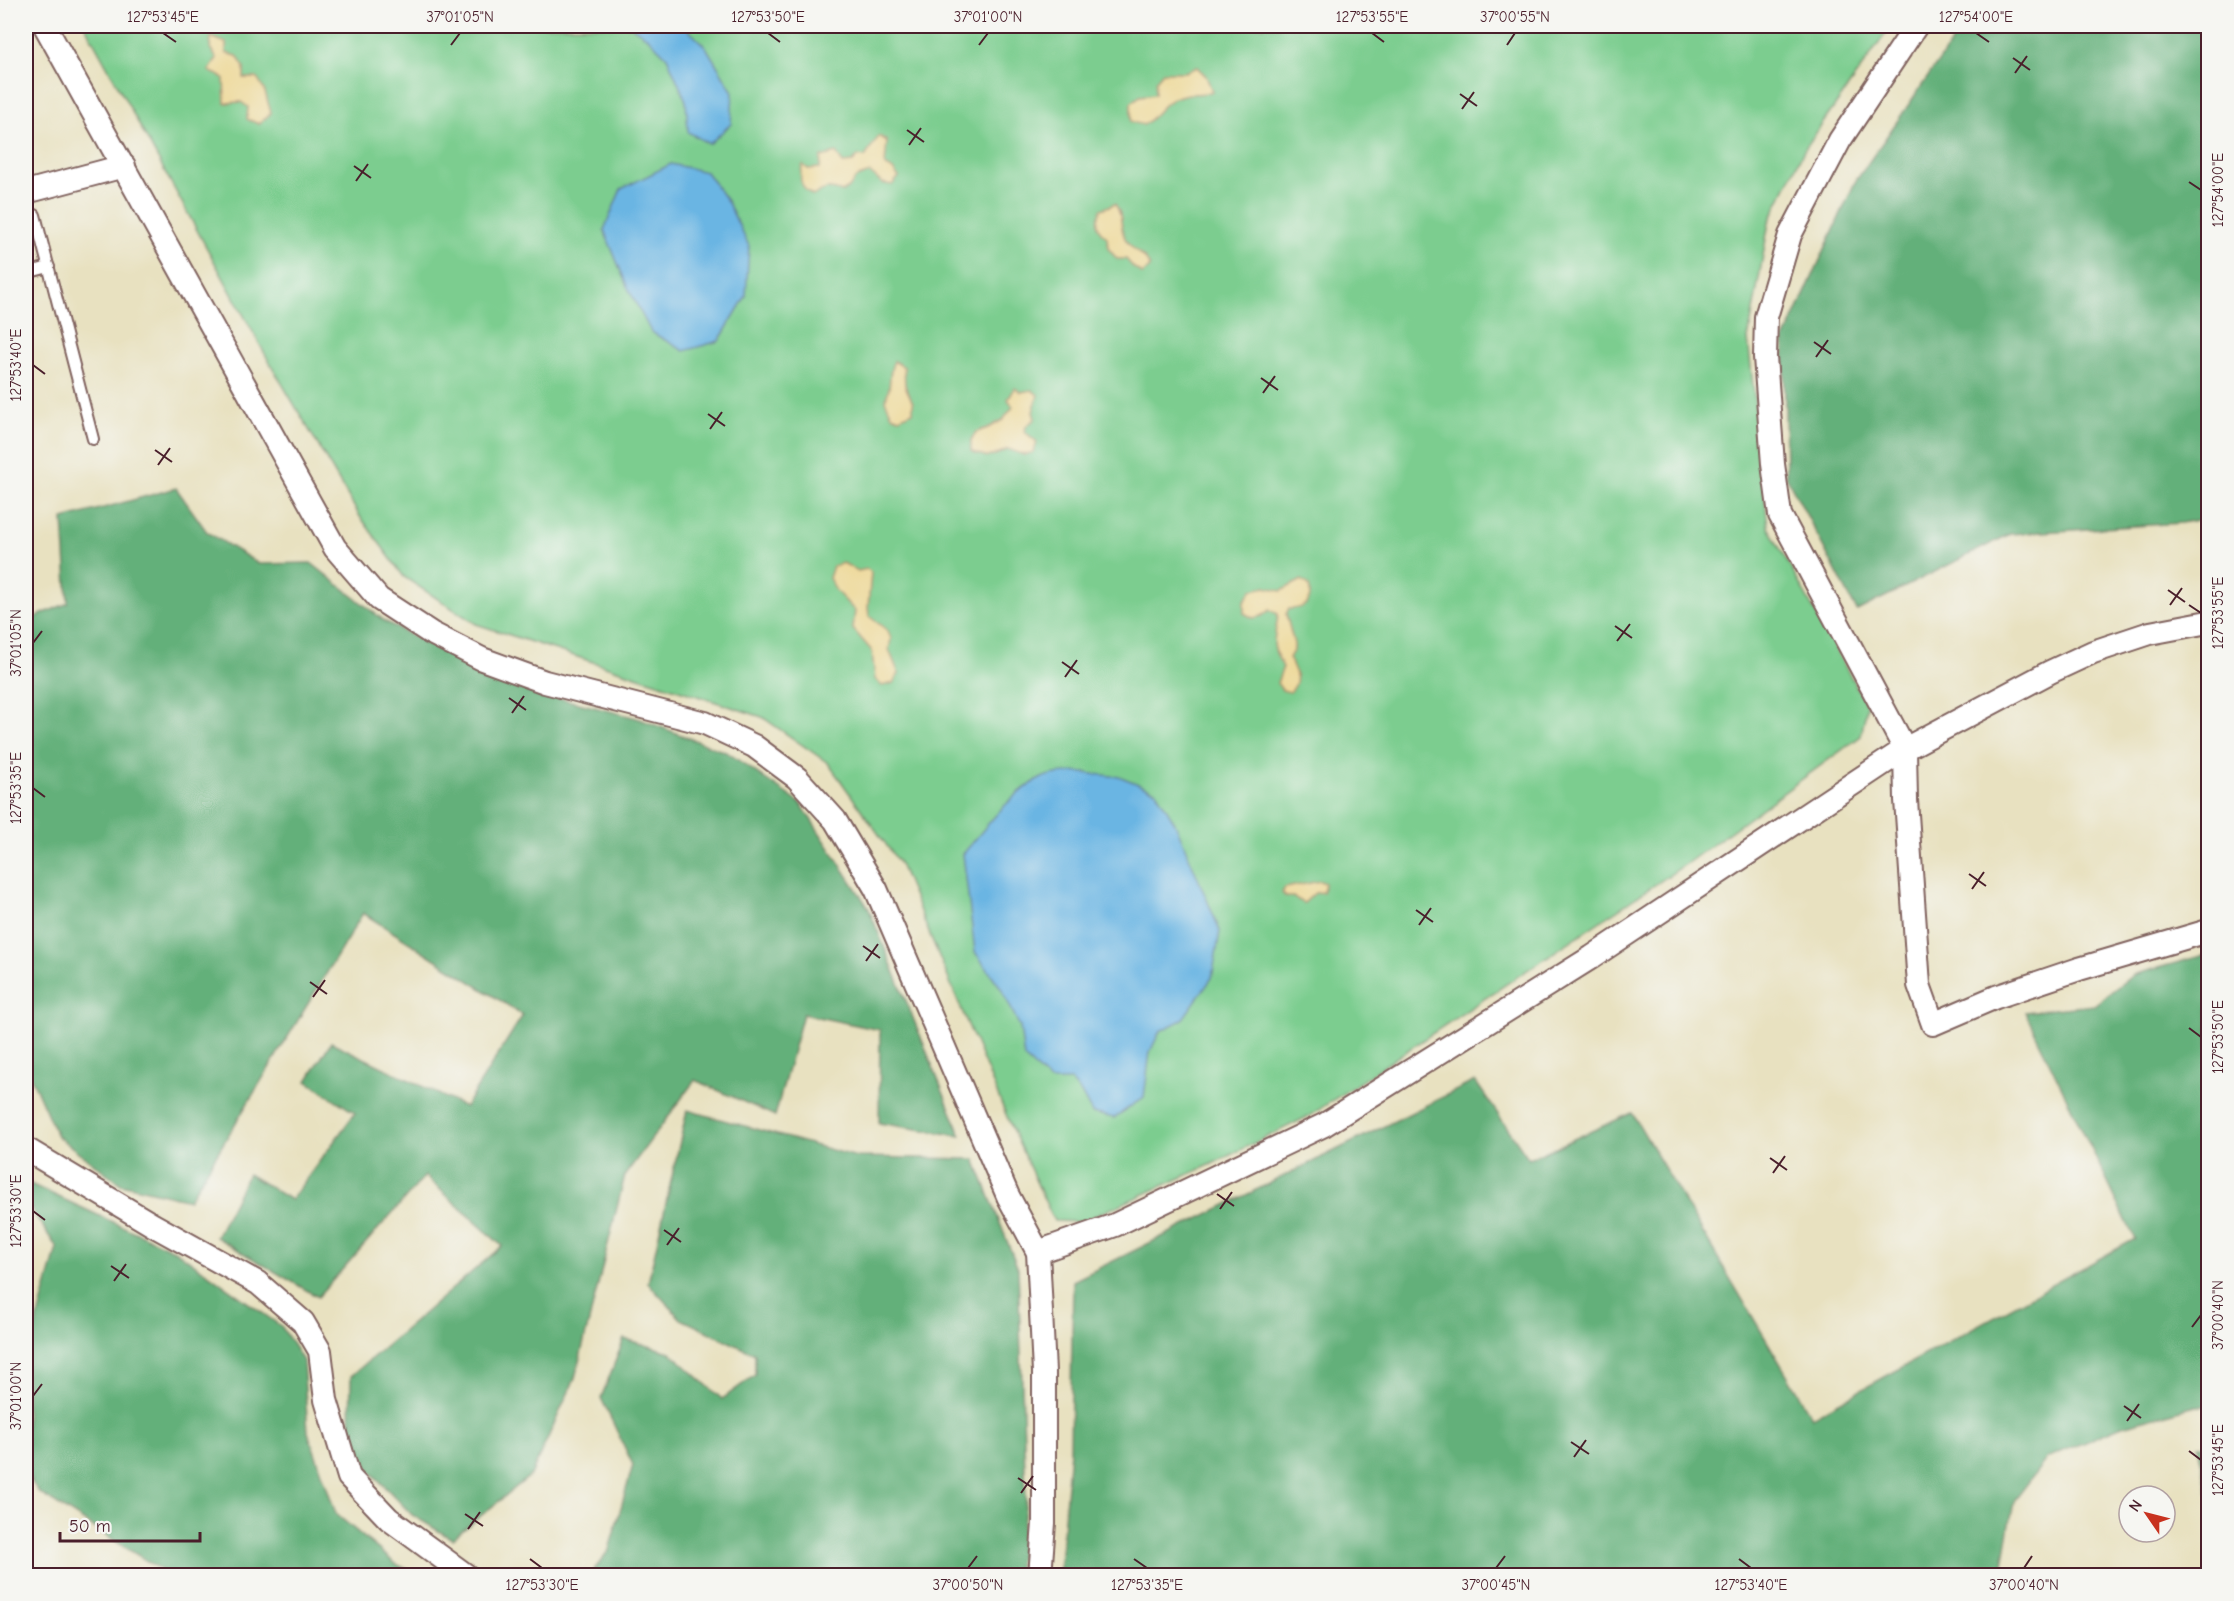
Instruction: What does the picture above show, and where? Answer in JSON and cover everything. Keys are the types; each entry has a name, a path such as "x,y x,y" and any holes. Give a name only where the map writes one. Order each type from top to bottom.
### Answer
{"street":[{"path":"45,26 335,548 379,599 431,633 482,659 544,682 705,723 754,746 797,778 835,820 876,889 1008,1196 1038,1252 1044,1383 1044,1523 1041,1575"},
{"path":"1916,26 1840,140 1790,235 1766,317 1765,357 1773,464 1780,515 1905,749 1906,800 1918,985 1933,1024 1996,997 2079,969 2208,931"},
{"path":"26,192 124,166"},
{"path":"1038,1252 1115,1225 1324,1125 1592,957 1905,749 2050,672 2093,652 2150,633 2208,622"},
{"path":"26,1149 134,1214 258,1283 303,1322 320,1351 326,1400 349,1476 389,1519 467,1575"}],"lane":[{"path":"26,217 35,215 93,439"},
{"path":"26,273 49,267"}],"green space":[{"path":"85,26 1891,26 1804,150 1769,222 1748,339 1768,527 1867,706 1861,736 1686,864 1309,1116 1210,1165 1081,1222 1054,1221 1010,1124 900,864 828,763 762,717 476,624 404,577 359,515 271,365"},
{"path":"1963,26 2208,26 2208,518 2181,523 2010,534 1857,611 1786,476 1784,340 1855,182"},
{"path":"176,488 207,532 259,564 311,563 386,622 504,684 637,718 728,753 801,804 868,907 961,1136 879,1123 880,1030 803,1014 775,1116 695,1080 625,1175 575,1378 531,1475 452,1539 412,1515 370,1471 350,1428 351,1376 502,1246 425,1176 318,1297 216,1237 248,1174 291,1200 355,1113 307,1081 331,1042 465,1107 523,1015 363,913 189,1200 121,1184 57,1136 26,1066 26,621 68,603 63,519"},
{"path":"2208,954 2208,1406 2196,1406 2122,1426 2047,1458 2014,1501 2002,1570 1965,1576 1059,1575 1070,1451 1073,1281 1475,1081 1529,1159 1632,1113 1812,1417 2135,1239 2025,1012 2094,1005 2133,975"},
{"path":"687,1110 857,1157 975,1159 1018,1269 1026,1499 1017,1575 590,1575 609,1550 633,1465 601,1398 624,1339 670,1352 722,1399 755,1375 755,1354 681,1319 648,1283"},
{"path":"26,1182 176,1251 282,1327 303,1361 308,1432 336,1514 396,1564 419,1575 169,1575 39,1493 26,1473 26,1360 57,1248 26,1201"},
{"path":"2198,1445 2208,1445 2208,1493"}],"sand":[{"path":"211,37 226,43 226,53 237,56 244,67 244,78 257,78 265,92 271,113 259,124 247,119 248,107 241,102 225,103 224,78 209,71 217,59 210,48"},
{"path":"1197,67 1206,76 1212,91 1174,98 1144,125 1131,122 1131,103 1140,96 1155,94 1156,80 1163,72 1185,72"},
{"path":"879,136 887,141 885,165 899,177 892,185 882,183 870,173 856,178 849,188 842,192 827,189 813,196 803,186 801,174 803,165 808,169 820,168 821,157 836,153 843,163 853,162 858,156 865,157"},
{"path":"1115,204 1120,213 1126,240 1143,256 1150,268 1142,274 1126,259 1117,259 1108,248 1107,237 1099,228 1101,209"},
{"path":"894,361 904,367 905,385 913,403 913,412 899,418 892,415 885,400"},
{"path":"1015,388 1021,392 1032,390 1038,395 1033,412 1035,419 1026,426 1025,432 1037,442 1034,452 1024,455 1008,449 990,456 971,451 971,440 976,432 1003,420 1013,407 1008,399"},
{"path":"843,563 858,571 867,569 871,572 869,616 888,631 891,639 889,650 899,674 893,683 882,686 875,679 872,651 853,629 855,611 836,591 829,578 833,566"},
{"path":"1302,580 1309,585 1309,600 1300,608 1289,609 1286,614 1294,644 1289,658 1297,680 1290,692 1282,690 1277,683 1283,667 1274,646 1278,614 1270,610 1262,616 1253,618 1244,613 1244,602 1252,590 1266,587 1281,591"},
{"path":"1320,881 1325,883 1323,892 1315,893 1304,903 1293,897 1286,897 1282,893 1285,888"}],"water":[{"path":"631,26 684,26 706,47 733,92 731,124 709,144 688,132 686,101 667,57 648,38"},
{"path":"671,164 706,172 727,201 749,246 746,296 719,341 684,351 651,332 627,286 604,230 621,189"},
{"path":"1075,772 1121,777 1156,791 1175,823 1220,931 1212,978 1182,1020 1160,1031 1150,1052 1144,1097 1114,1118 1092,1113 1071,1081 1050,1081 1024,1058 1020,1027 1001,988 975,952 963,854 1019,792 1046,776"}]}
